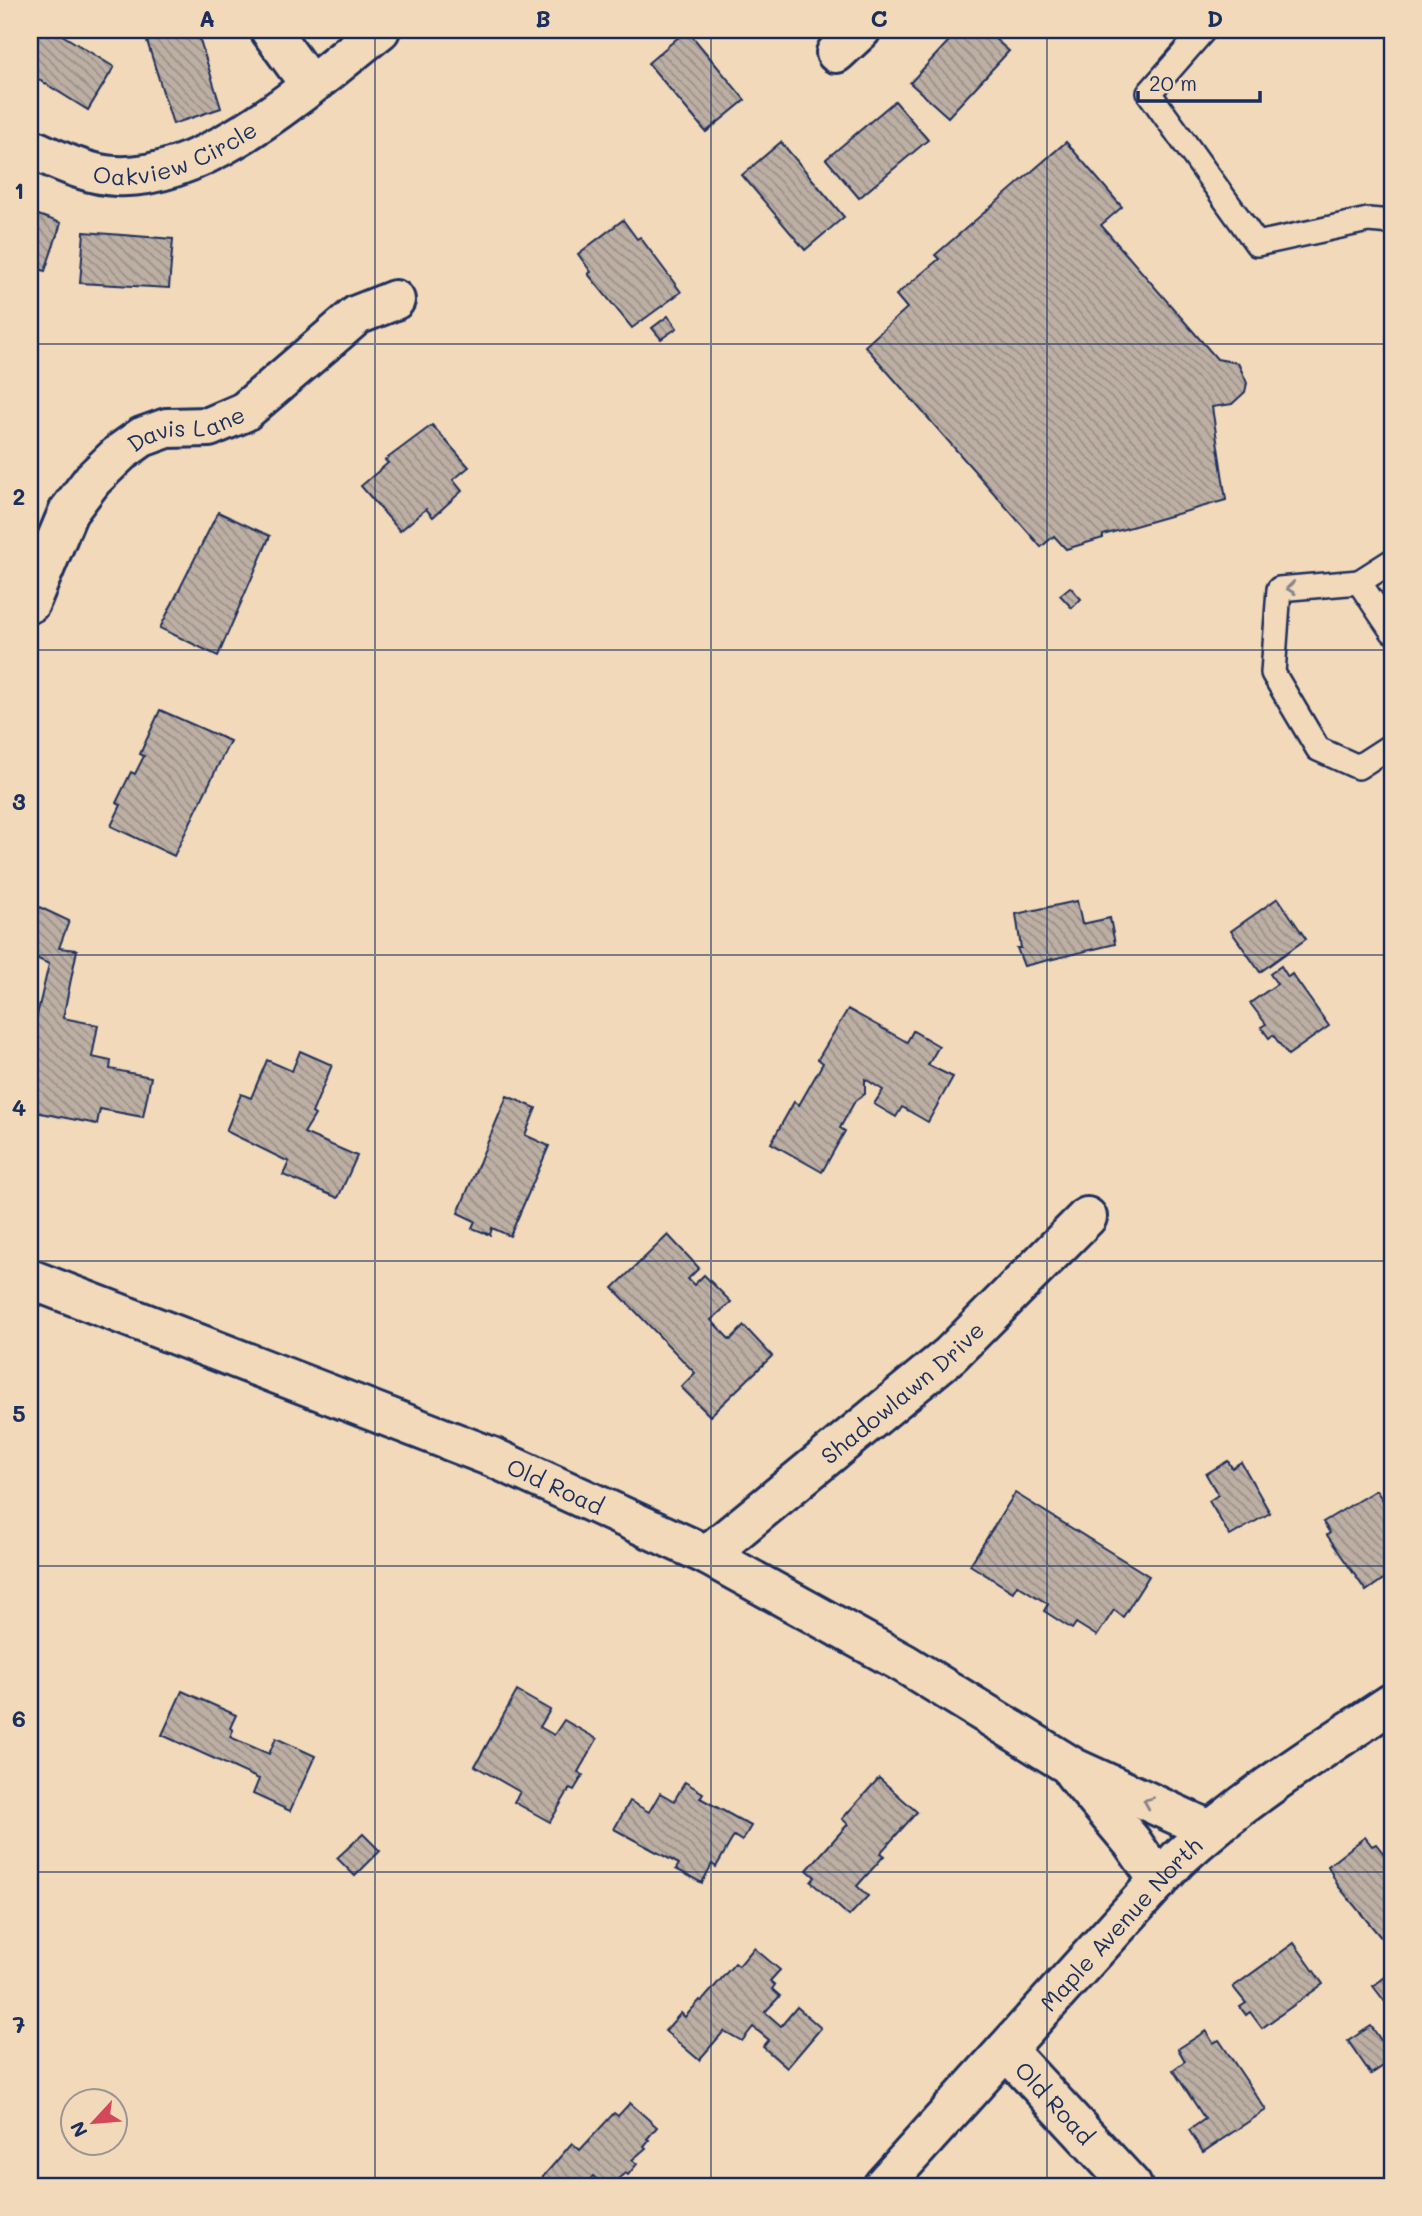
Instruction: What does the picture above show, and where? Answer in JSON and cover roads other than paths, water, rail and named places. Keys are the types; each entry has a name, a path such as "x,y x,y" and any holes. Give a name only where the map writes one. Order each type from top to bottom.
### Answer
{"street":[{"path":"270,30 310,85"},
{"name":"Oakview Circle","path":"30,148 69,164 115,176 169,171 241,136 380,30"},
{"name":"Davis Lane","path":"30,603 68,512 93,479 121,452 142,437 167,428 209,427 244,412 357,315 395,300"},
{"name":"Shadowlawn Drive","path":"707,1555 950,1354 1087,1217"},
{"name":"Old Road","path":"30,1279 492,1457 707,1555 905,1664 1053,1756 1094,1778 1210,1830"},
{"name":"Maple Avenue North","path":"883,2186 1159,1881 1210,1830 1267,1787 1392,1703"},
{"name":"Old Road","path":"1053,1756 1072,1771 1132,1842 1159,1881"},
{"name":"Old Road","path":"1006,2050 1132,2186"}],"lane":[{"path":"1204,30 1149,93 1257,244 1368,220 1392,222"},
{"path":"1392,561 1359,582 1279,589 1273,673 1318,749 1358,767 1392,745"},
{"path":"1359,582 1392,631"}]}
